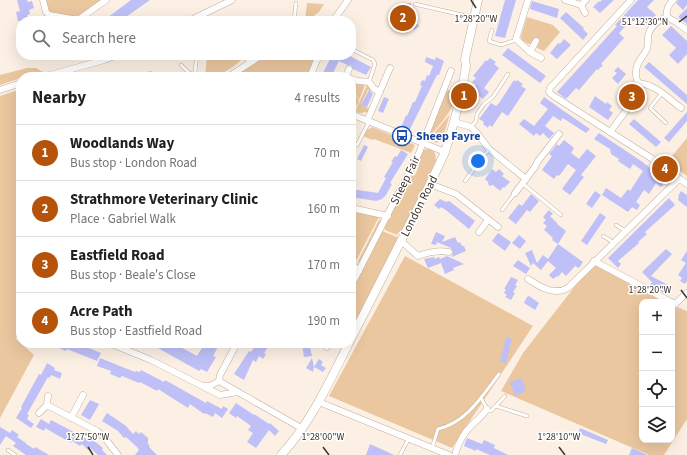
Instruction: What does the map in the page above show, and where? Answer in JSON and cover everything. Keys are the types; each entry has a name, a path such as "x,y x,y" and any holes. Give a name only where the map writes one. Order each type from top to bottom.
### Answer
{"street":[{"path":"43,0 46,12 49,15 54,16"},
{"path":"85,16 106,0"},
{"path":"199,16 232,0"},
{"path":"337,16 348,0"},
{"name":"London Road","path":"476,19 478,0"},
{"name":"London Road","path":"356,330 445,152 454,122 466,66 465,59 476,19 484,0"},
{"path":"528,0 516,40 530,52 541,58"},
{"path":"565,0 581,5 585,13"},
{"path":"581,5 586,0"},
{"path":"631,0 549,90 552,95 651,158 687,184"},
{"path":"667,17 666,10 673,0"},
{"path":"610,132 638,96 640,89 636,70 639,61 646,50 648,35 651,29 662,19 667,17"},
{"path":"667,17 687,30"},
{"path":"530,52 536,41"},
{"path":"73,72 104,60"},
{"path":"235,72 253,60"},
{"path":"312,72 317,60"},
{"path":"368,121 390,68"},
{"name":"Sheep Fair","path":"356,277 419,153 451,71"},
{"path":"356,80 369,82 374,89 380,92"},
{"path":"639,83 648,84 681,108"},
{"path":"0,90 16,85"},
{"path":"356,116 445,152"},
{"path":"454,122 471,127 489,149 524,181"},
{"path":"515,193 559,134"},
{"path":"528,279 545,289 563,291 568,288 613,242 679,179"},
{"path":"430,184 456,194 498,227"},
{"name":"Sheep Fair","path":"356,209 388,216"},
{"path":"479,232 488,220"},
{"path":"401,241 418,256 441,250 449,252"},
{"path":"594,261 666,299"},
{"path":"356,268 359,271"},
{"path":"675,304 687,293"},
{"path":"121,348 151,360 220,395 238,392"},
{"path":"219,381 220,375 234,348"},
{"path":"281,455 303,429 319,402 346,348"},
{"path":"203,386 210,386 219,381"},
{"path":"219,381 303,429"},
{"path":"71,418 83,395"},
{"path":"40,413 47,405 48,396"},
{"path":"319,402 449,455"},
{"path":"47,405 97,431 104,437 118,455"},
{"path":"455,455 464,434 470,426 487,410"}],"lane":[{"path":"295,16 296,3"},
{"path":"415,4 476,19"},
{"path":"492,30 489,41 501,44 516,40"},
{"path":"356,52 373,60 375,64 369,82"},
{"path":"196,72 197,60"},
{"path":"181,65 188,72"},
{"path":"471,127 476,121 477,114 484,104 493,97 508,74"},
{"path":"662,93 650,108 666,123"},
{"path":"356,145 368,121"},
{"path":"465,181 489,149"},
{"path":"524,181 561,215"},
{"path":"502,210 515,193"},
{"path":"616,225 625,231"},
{"path":"603,236 613,242"},
{"path":"432,448 438,429 448,426 462,418 481,398 499,374"},
{"path":"481,398 487,410 491,412 505,396"},
{"path":"496,406 527,416"},
{"path":"400,455 409,438"},
{"path":"8,450 15,455"}],"shaded area":[{"path":"46,0 102,0 80,16 66,16 49,13"},
{"path":"307,3 324,4 319,12 314,16 306,16"},
{"path":"527,17 553,25 560,32 544,51 537,48 539,41 528,44 522,40 521,36"},
{"path":"207,60 241,60 224,72 205,72"},
{"path":"259,60 315,60 309,72 240,72"},
{"path":"27,68 36,68 43,72 16,72 16,80 0,85 0,75"},
{"path":"356,83 365,85 359,100 356,94"},
{"path":"367,85 372,88 373,92 368,90 361,104 370,109 367,113 356,112"},
{"path":"450,90 454,94 452,106 440,125 432,134 428,136 446,91"},
{"path":"16,91 16,348 26,348 34,355 0,418 0,96"},
{"path":"356,95 359,101 356,107"},
{"path":"450,114 443,137 437,143 431,141 430,138"},
{"path":"372,127 415,145 411,153 363,136 367,130"},
{"path":"687,138 687,176 667,162"},
{"path":"427,149 434,152 436,161 402,233 399,232 397,235 385,230 384,227 411,176 415,175 419,166 417,163 423,150"},
{"path":"356,213 379,217 356,261"},
{"path":"380,218 381,223 361,261 357,263"},
{"path":"382,231 397,237 399,240 356,323 356,281"},
{"path":"405,256 533,326 452,448 329,396"},
{"path":"596,265 661,299 639,299 639,443 672,443 664,455 649,455 501,391 523,353 579,281"},
{"path":"675,306 687,311 687,419 675,438"}],"building":[{"path":"17,0 27,0 28,2 32,1 34,8 29,10 30,14 27,15 28,16 17,16 16,12 20,11"},
{"path":"131,0 150,0 127,16 110,16"},
{"path":"505,0 516,0 505,38 495,36"},
{"path":"602,0 614,0 600,13 593,7"},
{"path":"638,0 654,0 647,7 656,15 645,27 634,17 619,33 624,38 601,64 603,65 598,70 597,69 579,90 576,88 566,99 557,92 617,26 615,25"},
{"path":"678,0 687,0 687,5 683,10 676,3"},
{"path":"532,1 559,9 557,18 530,9"},
{"path":"405,3 411,3 411,7 414,7 415,21 419,26 414,30 406,21 391,22 392,8 405,7"},
{"path":"687,8 687,24 678,17"},
{"path":"566,12 584,28 583,29 588,34 583,40 560,18"},
{"path":"671,26 687,41 687,54 678,64 669,55 676,48 662,35"},
{"path":"564,39 571,45 557,59 550,53 558,43 560,44"},
{"path":"508,48 546,76 540,83 502,55"},
{"path":"426,57 435,60 436,57 444,61 439,75 437,75 409,131 401,128 406,115 407,116 413,102 415,102 422,86 420,85 422,80 425,81 427,75 429,76 433,66 425,62"},
{"path":"490,58 496,62 494,64 499,68 484,88 489,92 483,99 471,90 476,85 472,82 476,78 473,76 486,60 487,61"},
{"path":"356,59 371,67 366,75 353,69 351,65 347,65 339,61 334,72 324,72 330,60"},
{"path":"649,62 687,95 687,104 644,67"},
{"path":"618,67 626,74 618,84 612,78 617,73 614,71"},
{"path":"514,80 516,82 517,80 523,84 521,86 526,89 508,116 502,112 492,127 489,125 488,128 483,124 484,122 479,119 491,103 496,106 499,103"},
{"path":"369,90 373,94 367,107 361,105"},
{"path":"595,96 606,104 607,102 612,106 609,110 613,113 608,120 589,107"},
{"path":"384,97 389,99 383,113 378,111"},
{"path":"544,97 590,129 586,133 566,120 562,118 561,121 553,116 545,126 554,133 549,139 543,133 540,136 536,133 534,136 519,124 524,119 534,126 548,109 540,103"},
{"path":"687,112 687,121 669,142 664,138"},
{"path":"634,119 661,142 656,147 629,124"},
{"path":"599,133 666,180 661,187 656,183 649,194 644,190 636,202 640,205 637,210 632,207 628,212 602,195 606,188 621,198 628,189 630,191 643,171 633,164 630,169 618,161 619,159 611,154 610,149 594,139"},
{"path":"564,140 574,148 571,153 579,159 587,149 596,156 581,175 584,177 570,195 562,189 576,170 568,164 559,176 557,175 554,179 542,170 552,156 549,154 557,144 559,146"},
{"path":"364,145 368,147 361,161 357,159"},
{"path":"401,150 408,154 390,183 392,184 386,195 382,199 376,201 356,198 356,190 378,193 386,178 384,177 393,162 391,162 395,156 397,157"},
{"path":"492,169 496,172 499,169 504,174 502,176 510,182 500,191 493,185 489,186 485,179"},
{"path":"595,191 601,195 592,208 586,204"},
{"path":"681,191 687,195 687,207 678,200"},
{"path":"531,194 539,201 530,212 527,210 516,224 508,218 519,204 522,206"},
{"path":"669,198 675,205 645,232 647,234 638,242 639,243 618,261 621,264 618,268 608,258"},
{"path":"440,199 446,202 449,201 475,221 469,229 447,211 441,207 439,209 434,205"},
{"path":"549,210 553,214 550,216 566,231 558,244 552,240 553,238 544,230 547,226 543,223 546,220 543,217"},
{"path":"600,213 606,217 587,245 581,241"},
{"path":"436,232 445,236 442,242 455,237 458,243 460,242 462,246 464,246 466,251 452,257 453,252 451,248 437,242 436,245 431,244"},
{"path":"498,233 511,242 505,251 492,241"},
{"path":"519,235 526,241 520,249 512,243"},
{"path":"558,244 583,262 579,268 575,266 566,276 562,272 558,277 557,276 553,279 549,275 556,268 548,261 541,270 533,263 531,266 525,253 532,250 537,263 543,255 548,259"},
{"path":"666,249 672,254 651,276 668,285 666,294 650,285 652,282 642,272"},
{"path":"687,251 687,281 685,284 680,281 682,278 678,275 686,263 681,260"},
{"path":"447,256 464,264 453,268 454,270 445,274 441,263 428,268 424,259 434,257 435,259 439,257 440,259"},
{"path":"518,260 530,268 526,274 513,266"},
{"path":"511,277 518,280 515,285 517,286 513,292 515,293 511,300 505,297 507,295 504,293 506,289 504,289"},
{"path":"529,296 539,303 535,310 524,303"},
{"path":"506,337 512,339 506,363 500,362"},
{"path":"59,348 88,348 101,353 97,361 67,349 66,351"},
{"path":"158,348 182,348 197,356 202,348 217,348 213,356 216,357 207,372 201,369 199,371"},
{"path":"254,348 268,348 264,353 266,354 263,359 259,356 256,362 253,360 244,380 234,374 249,351 251,352"},
{"path":"303,348 310,348 312,356 304,357"},
{"path":"100,358 135,372 140,372 141,370 164,382 165,380 206,403 207,401 222,409 223,406 228,409 222,418 215,413 213,417 205,413 204,414 190,404 188,408 158,389 157,391 140,382 139,383 122,376 120,378 110,374 111,371 97,366"},
{"path":"312,358 314,367 313,372 306,368"},
{"path":"319,359 323,362 321,365 326,368 323,372 314,367"},
{"path":"47,363 55,368 54,370 62,373 60,379 51,375 50,378 48,377 27,414 29,415 27,419 34,424 31,428 16,418 39,374 41,375"},
{"path":"522,378 526,391 515,396 510,382"},
{"path":"90,400 99,404 90,420 81,415"},
{"path":"236,403 269,424 270,423 279,431 275,436 269,430 256,448 247,442 253,433 248,430 251,426 237,416 236,418 229,413"},
{"path":"107,413 126,426 133,434 136,431 139,434 141,432 148,438 149,447 157,455 135,455 139,450 137,447 126,437 124,438 118,431 102,421"},
{"path":"41,419 49,424 51,420 87,439 89,437 103,448 102,450 107,455 98,455 90,448 88,450 82,444 80,446 72,441 71,443 45,428 44,431 36,427"},
{"path":"0,427 10,433 12,430 19,435 17,437 25,443 34,449 35,447 49,455 26,455 13,446 16,443 6,436 0,445"},
{"path":"580,428 608,440 606,444 578,433"},
{"path":"467,438 482,444 484,440 495,445 494,448 508,455 490,455 476,449 476,451 464,446"},
{"path":"370,444 394,455 366,455"},
{"path":"632,448 647,455 629,455"}],"place":[{"name":"Strathmore Veterinary Clinic","path":"403,18"},
{"name":"Woodlands Way","path":"464,96"},
{"name":"Eastfield Road","path":"632,97"},
{"name":"Sheep Fayre","path":"402,136"},
{"name":"Acre Path","path":"665,169"}]}
